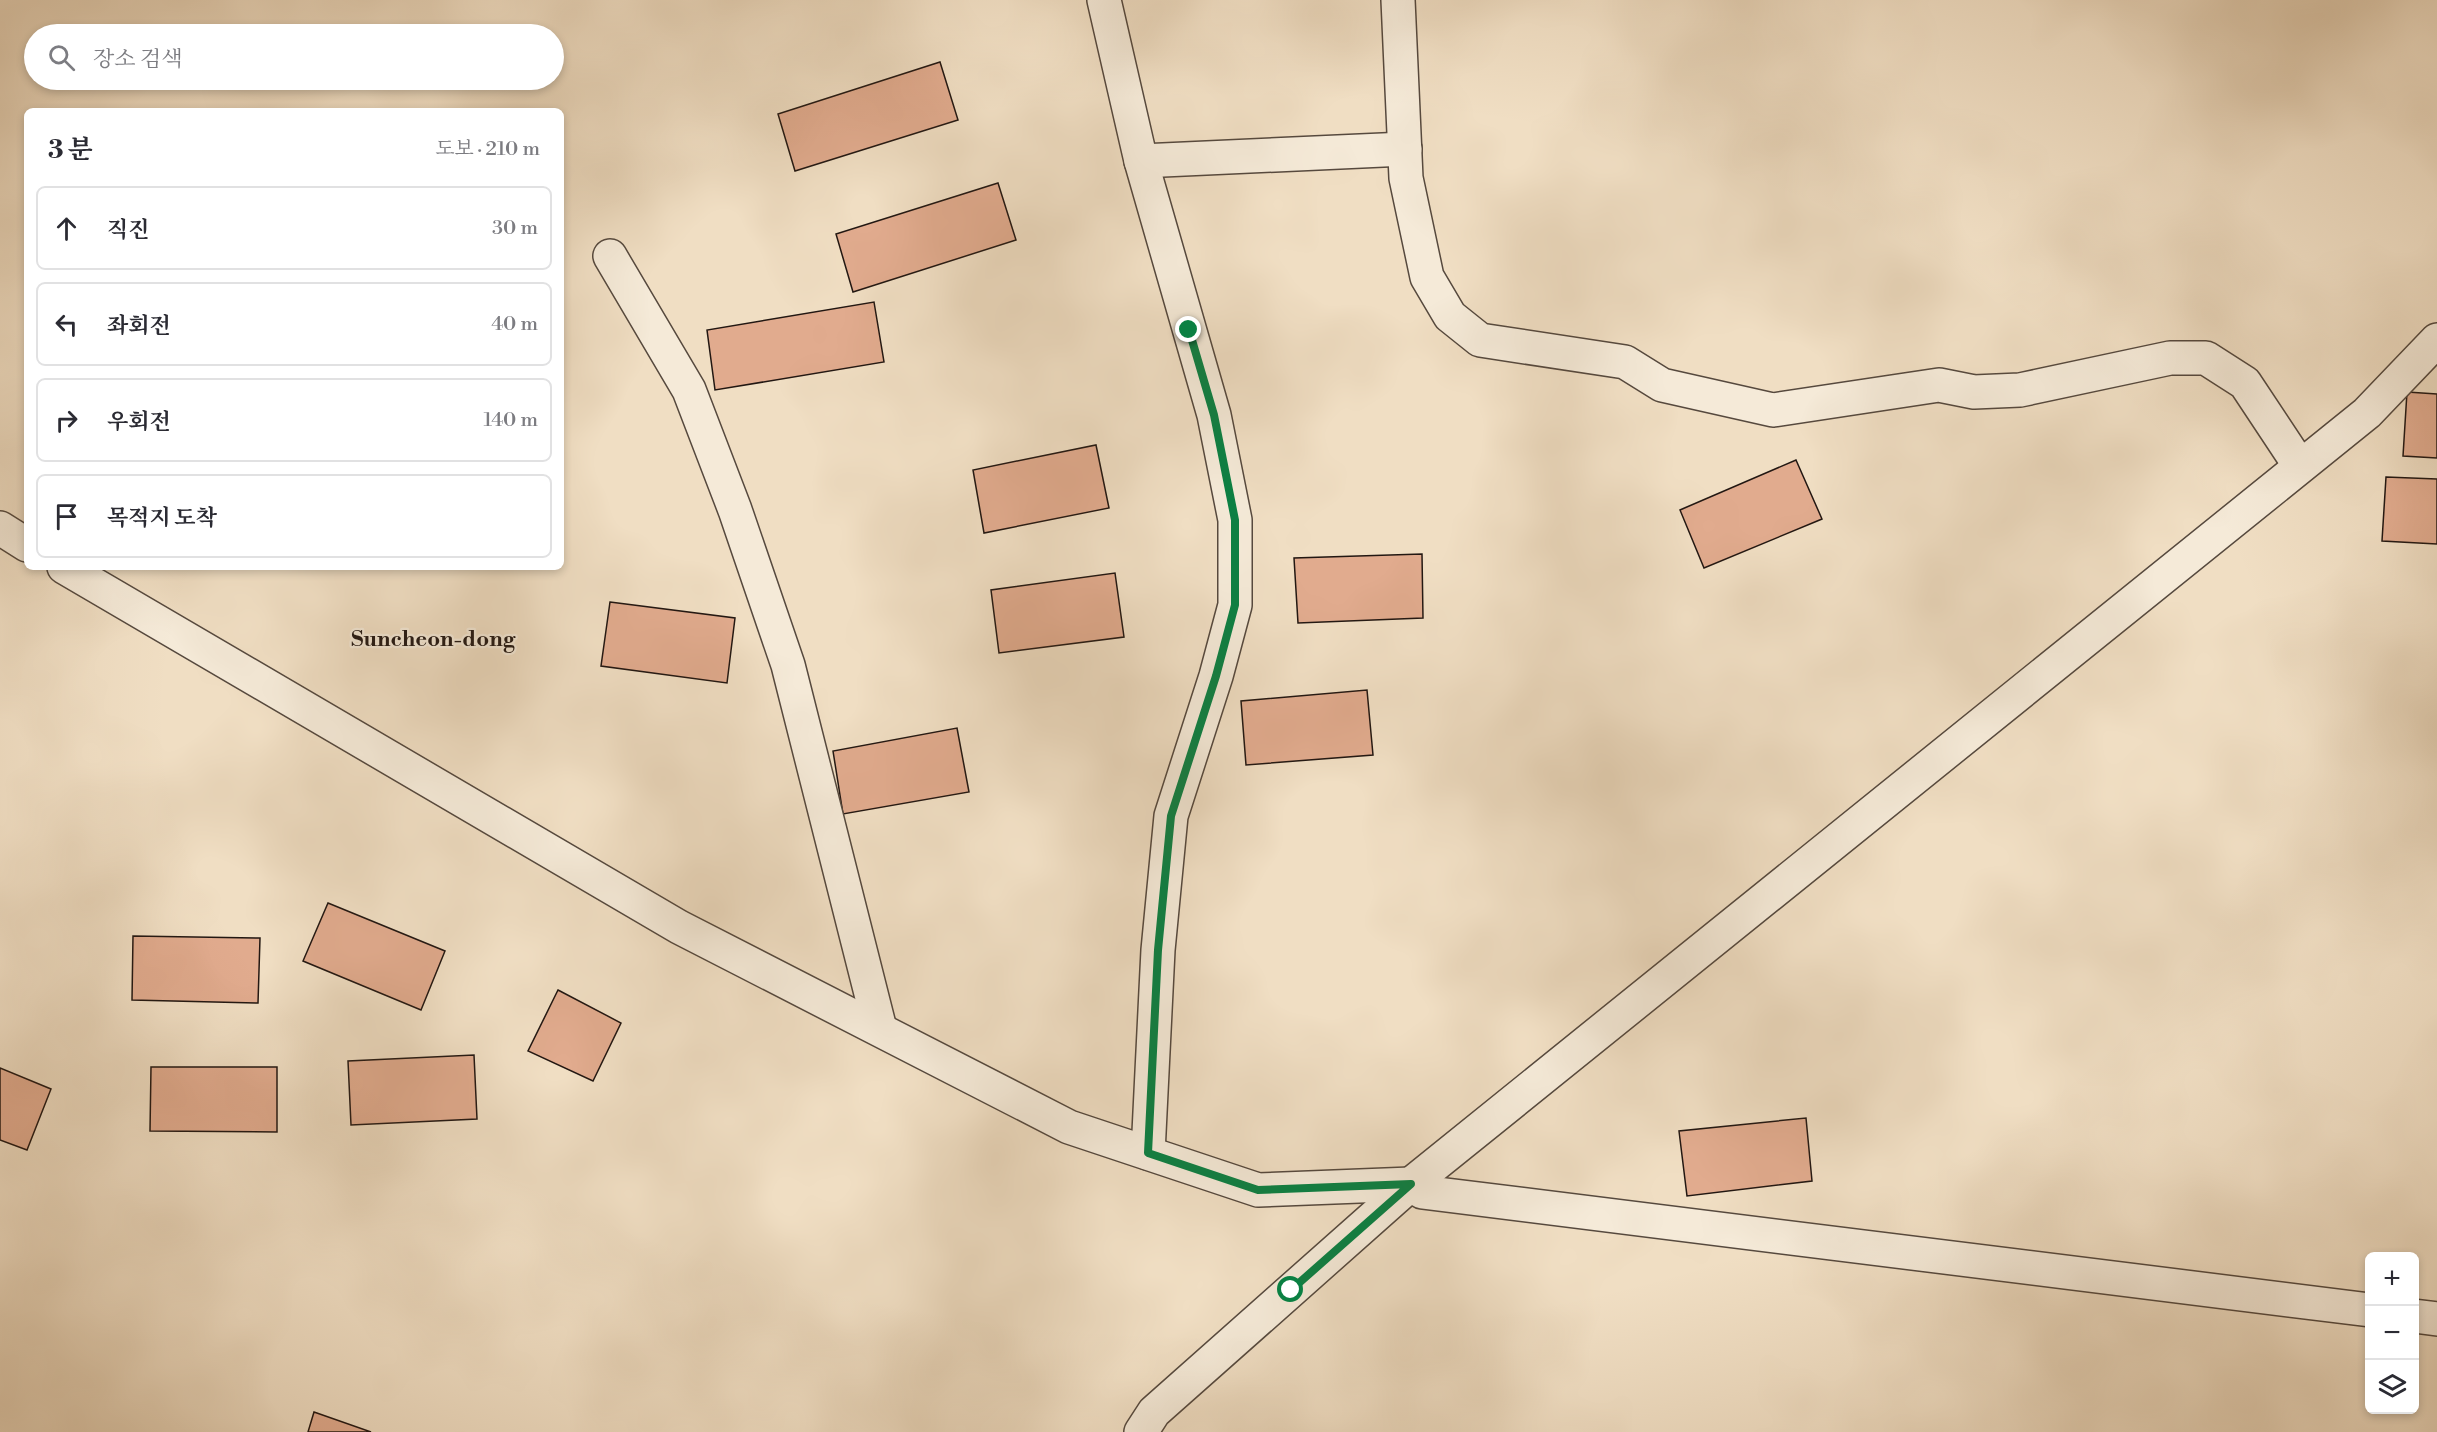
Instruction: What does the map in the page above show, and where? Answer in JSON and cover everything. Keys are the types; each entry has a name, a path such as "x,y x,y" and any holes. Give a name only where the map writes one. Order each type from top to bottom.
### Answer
{"street":[{"path":"1104,0 1141,161 1214,415 1235,520 1235,605 1216,676 1171,816 1158,950 1148,1153"},
{"path":"1398,0 1406,178 1427,277 1450,316 1480,340 1625,362 1662,385 1773,410 1939,385 1974,392 2020,390 2170,358 2206,358 2245,384 2300,466"},
{"path":"1141,161 1405,149"},
{"path":"610,256 689,390 735,510 788,665 880,1029"},
{"path":"1141,1432 1154,1412 1411,1184 2367,413 2437,340"},
{"path":"0,528 24,543"},
{"path":"69,570 679,927 1069,1127 1258,1190 1411,1184 1422,1192 2365,1309"},
{"path":"2419,1317 2437,1319"}],"building":[{"path":"940,62 958,120 795,171 778,114"},
{"path":"998,183 1016,240 853,292 836,234"},
{"path":"874,302 884,362 715,390 707,330"},
{"path":"2407,392 2437,394 2437,458 2403,456"},
{"path":"1096,445 1109,508 984,533 973,470"},
{"path":"1796,460 1822,519 1704,568 1680,510"},
{"path":"2386,477 2437,479 2437,544 2382,541"},
{"path":"1422,554 1423,618 1298,623 1294,558"},
{"path":"1115,573 1124,637 999,653 991,590"},
{"path":"610,602 735,618 727,683 601,666"},
{"path":"1367,690 1373,755 1246,765 1241,701"},
{"path":"957,728 969,792 843,814 833,751"},
{"path":"328,903 445,951 421,1010 303,961"},
{"path":"133,936 260,938 258,1003 132,1000"},
{"path":"558,990 621,1023 593,1081 528,1051"},
{"path":"474,1055 477,1119 351,1125 348,1061"},
{"path":"151,1067 277,1067 277,1132 150,1131"},
{"path":"0,1068 51,1089 27,1150 0,1140"},
{"path":"1806,1118 1812,1181 1687,1196 1679,1131"},
{"path":"314,1412 371,1432 308,1432"}],"district":[{"name":"Suncheon-dong","path":"433,638"}],"route":[{"path":"1189,330 1214,415 1235,520 1235,605 1216,676 1171,816 1158,950 1148,1153 1258,1190 1411,1184 1291,1290"}]}
